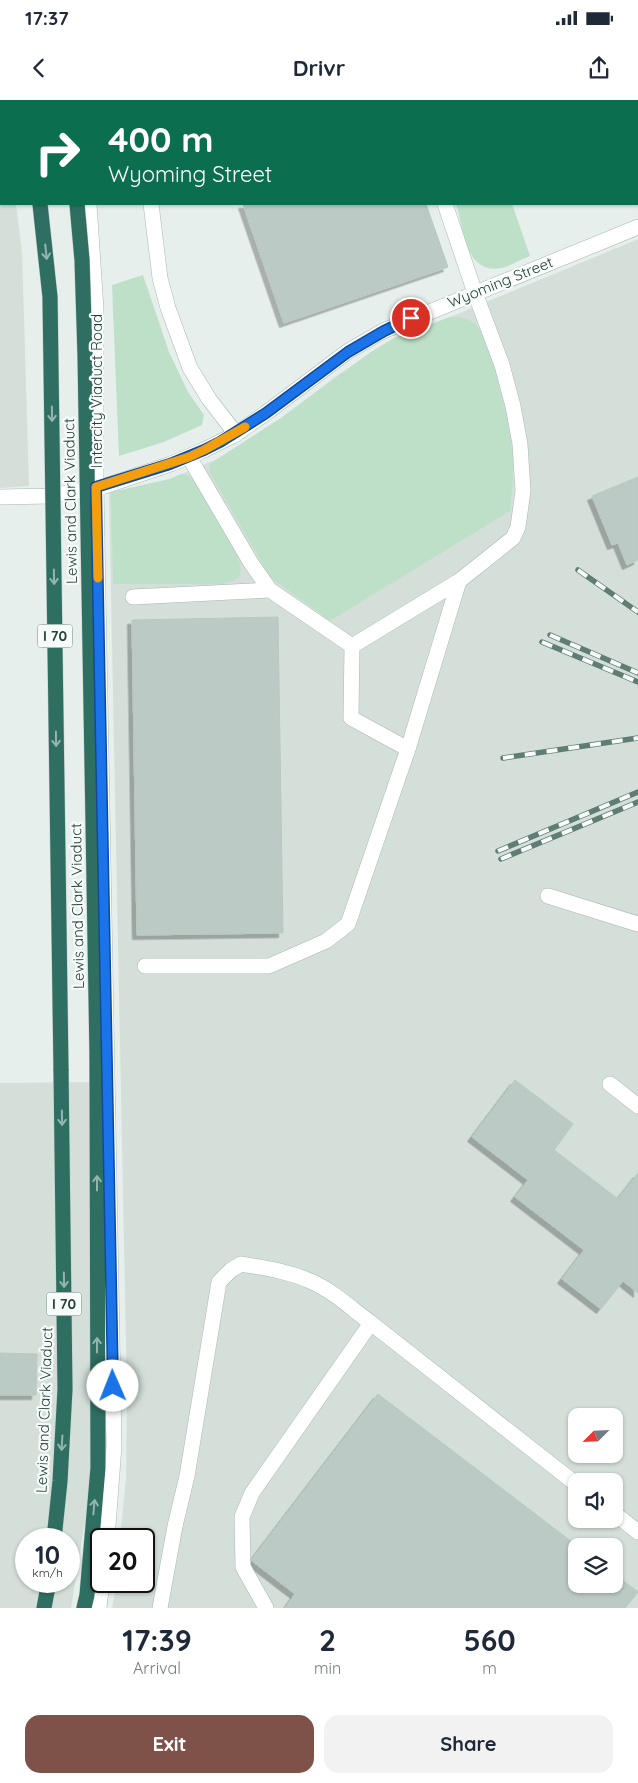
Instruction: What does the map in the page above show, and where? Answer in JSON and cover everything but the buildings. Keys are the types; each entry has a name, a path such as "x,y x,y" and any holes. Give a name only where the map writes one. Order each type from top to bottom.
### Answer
{"highway":[{"name":"Lewis and Clark Viaduct","path":"40,205 51,307 65,1388 60,1481 55,1528"},
{"name":"Lewis and Clark Viaduct","path":"77,205 82,260 86,355 97,1055 98,1468 87,1595 84,1608"},
{"path":"44,1608 47,1593"}],"street":[{"name":"Intercity Viaduct Road","path":"89,205 96,309 96,487 114,1446 108,1528"},
{"path":"151,205 160,278 168,308 190,368 209,399 236,434"},
{"path":"352,646 459,581 513,538 518,527 523,490 520,444 513,406 502,365 474,293 445,205"},
{"name":"Wyoming Street","path":"0,497 50,496 75,492 189,457 236,434 348,352 376,335 411,318 638,227"},
{"path":"189,457 251,564 270,590 352,646"},
{"path":"145,966 269,966 326,941 348,924 408,749 459,581"},
{"path":"133,597 270,590"},
{"path":"352,646 352,718 408,749"},
{"path":"548,896 638,924"},
{"path":"610,1084 638,1106"},
{"path":"160,1608 175,1526 187,1476 219,1282 231,1270 241,1264 287,1273 311,1281 371,1323 568,1478"},
{"path":"266,1608 243,1567 242,1517 252,1493 371,1323"},
{"path":"623,1520 638,1532"},
{"path":"99,1608 101,1593"}],"shaded area":[{"path":"0,205 16,205 22,252 29,486 0,488"},
{"path":"638,240 638,1608 112,1608 115,1593 155,1593 155,1528 121,1528 126,1478 127,1393 109,493 170,479 217,459 281,418 339,374 394,338"},
{"path":"91,1082 92,1450 89,1496 80,1552 80,1528 15,1528 15,1593 73,1593 71,1608 0,1608 0,1083"}],"green space":[{"path":"456,205 512,205 530,256 509,266 489,268 480,264 473,257 464,237"},
{"path":"143,275 169,352 188,392 204,415 202,425 164,442 119,456 112,285"},
{"path":"450,317 463,318 475,324 488,347 494,366 505,408 513,457 510,511 330,621 270,577 210,473 210,464 281,418 371,352 394,338"},
{"path":"181,474 188,475 196,483 238,557 241,568 240,575 234,580 223,584 113,584 111,492 170,479"}],"railway":[{"path":"578,570 638,612"},
{"path":"550,635 638,673"},
{"path":"542,642 638,682"},
{"path":"503,758 638,738"},
{"path":"498,851 638,792"},
{"path":"501,859 638,802"}],"slow traffic":[{"path":"98,578 96,487 105,486 189,457 236,434 245,427"}],"route":[{"path":"113,1386 96,487 105,486 170,464 236,434 348,352 411,318"}]}
